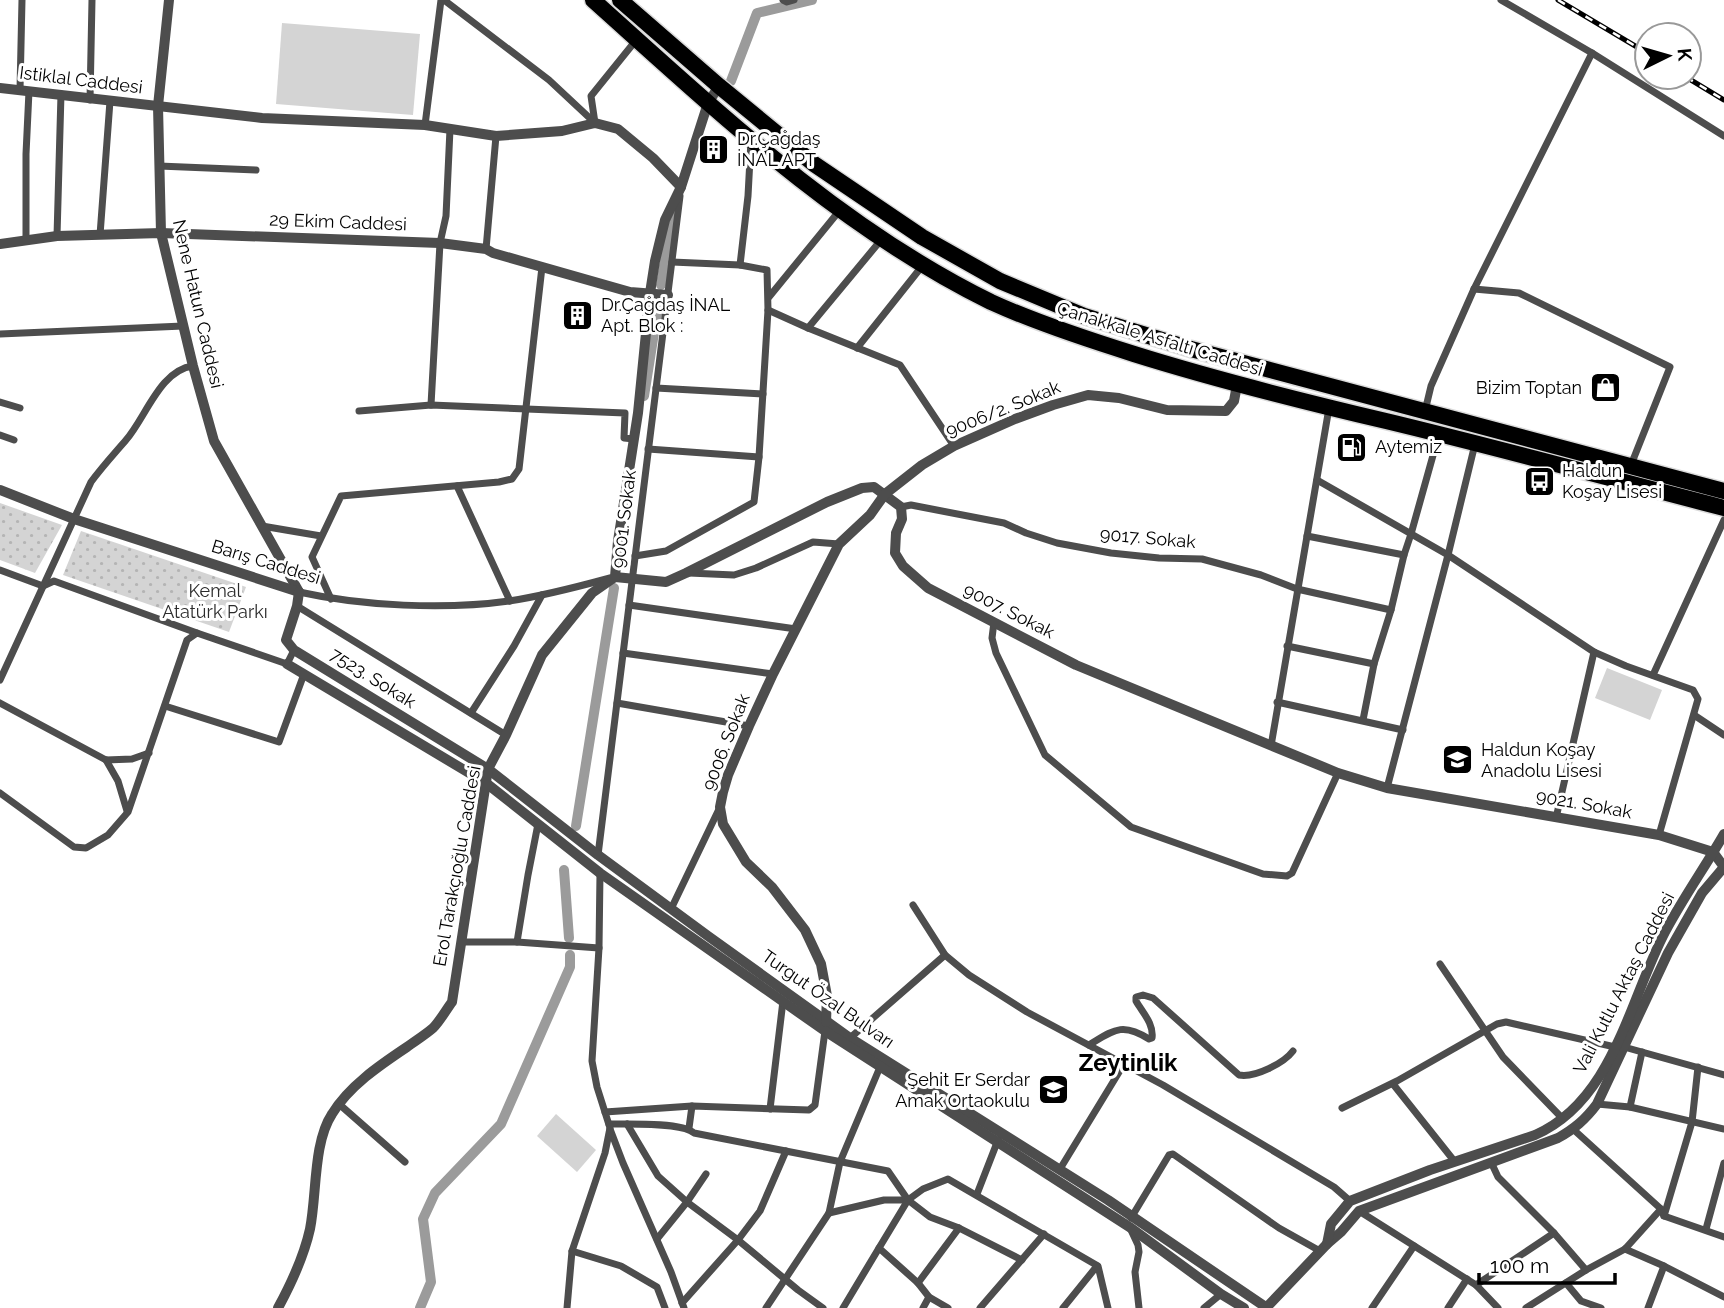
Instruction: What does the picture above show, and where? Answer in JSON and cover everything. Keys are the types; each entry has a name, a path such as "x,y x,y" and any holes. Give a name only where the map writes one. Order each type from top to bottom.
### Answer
{"highway":[{"name":"Çanakkale Asfaltı Caddesi","path":"593,0 708,103 840,210 923,264 992,302 1080,337 1237,385 1724,508"},
{"name":"Çanakkale Asfaltı Caddesi","path":"620,0 814,164 922,237 1000,281 1084,316 1191,349 1724,491"}],"street":[{"path":"22,0 26,239"},
{"path":"90,100 92,0"},
{"name":"Nene Hatun Caddesi","path":"169,0 158,106 161,233 214,441 299,592"},
{"path":"425,125 442,0 549,80 595,123 618,130 653,158 681,187"},
{"path":"783,0 794,0"},
{"path":"1502,0 1724,136"},
{"path":"595,123 591,96 637,39"},
{"path":"1425,411 1431,386 1474,289 1592,53"},
{"path":"719,86 708,103 681,187 665,220 655,261 638,413 615,577 666,582 827,502 862,488 874,487 901,507"},
{"name":"Istiklal Caddesi","path":"0,88 262,118 425,125 496,136 562,131 595,123"},
{"path":"57,236 61,94"},
{"path":"100,235 110,101"},
{"path":"431,405 440,243 446,216 450,129"},
{"path":"486,249 496,136"},
{"path":"740,265 751,139"},
{"path":"159,166 256,170"},
{"name":"9001. Sokak","path":"598,855 681,187"},
{"path":"768,297 840,210"},
{"name":"29 Ekim Caddesi","path":"0,244 57,236 161,233 440,243 486,249 630,292 668,295"},
{"path":"808,328 882,239"},
{"path":"635,555 666,551 754,502 768,310 767,270 740,265 672,262"},
{"path":"857,348 923,264"},
{"path":"331,599 312,557 341,496 499,482 512,479 519,469 542,267"},
{"path":"1474,289 1520,293 1670,367 1631,465"},
{"path":"768,310 900,365 954,446"},
{"path":"0,334 183,326"},
{"path":"0,680 91,482 126,440 163,385 183,368 193,366"},
{"name":"9006/2. Sokak","path":"839,544 870,515 885,494 922,465 954,446 1014,419 1088,395 1119,398 1167,410 1226,411 1234,401 1237,385"},
{"path":"656,388 763,394"},
{"path":"0,402 20,408"},
{"path":"359,411 431,405 625,413 624,438 634,439"},
{"path":"1271,746 1329,407"},
{"path":"1363,720 1374,664 1439,434"},
{"path":"0,435 14,440"},
{"path":"1387,788 1475,443"},
{"path":"648,449 759,457"},
{"path":"1317,480 1448,555 1594,652 1693,690 1698,699 1660,835"},
{"path":"457,486 510,601"},
{"name":"Barış Caddesi","path":"0,490 74,519 299,592 331,599 468,605 542,595 615,577"},
{"name":"9017. Sokak","path":"901,507 911,505 1004,523 1057,542 1111,553 1202,559 1261,575 1297,589 1391,610"},
{"name":"9007. Sokak","path":"901,507 902,519 896,533 895,554 903,566 928,589 1076,665 1338,773 1387,788"},
{"path":"1653,675 1724,520"},
{"path":"261,526 321,536"},
{"path":"1307,536 1404,555"},
{"path":"686,573 734,575 813,542 839,544"},
{"name":"9006. Sokak","path":"826,1026 827,996 821,964 804,930 772,887 746,862 723,824 720,807 728,775 749,726 839,544"},
{"path":"0,570 43,586 54,581 287,664 294,650 285,640 299,592"},
{"name":"Erol Tarakçıoğlu Caddesi","path":"278,1308 298,1264 309,1230 322,1141 331,1115 348,1093 433,1028 452,1002 488,769 542,655 592,593 615,577"},
{"path":"471,713 514,646 542,595"},
{"path":"629,605 796,629"},
{"path":"297,606 506,734"},
{"path":"993,622 992,638 996,653 1045,755 1132,827 1263,874 1287,876 1292,873 1338,773"},
{"path":"0,793 74,848 86,848 107,835 128,812 187,640 197,633"},
{"path":"1287,646 1374,664"},
{"name":"7523. Sokak","path":"294,650 488,769"},
{"path":"1556,818 1594,652"},
{"path":"623,653 773,674"},
{"name":"Turgut Özal Bulvarı","path":"287,664 486,783 600,873 783,1001 850,1038 1244,1308"},
{"path":"164,706 279,743 304,674"},
{"path":"1277,702 1403,730"},
{"path":"0,703 106,761 118,781 128,812"},
{"path":"617,703 749,726"},
{"path":"1694,715 1724,735"},
{"path":"106,761 132,759 149,753"},
{"name":"Turgut Özal Bulvarı","path":"488,769 598,855 880,1066 999,1138 1059,1169 1267,1308"},
{"name":"9021. Sokak","path":"1387,788 1660,835 1713,852"},
{"path":"671,909 720,807"},
{"path":"517,942 538,823"},
{"name":"Vali Kutlu Aktaş Caddesi","path":"1267,1308 1359,1211 1558,1138 1574,1130 1588,1116 1597,1104 1665,932 1724,834"},
{"path":"1713,852 1724,867"},
{"path":"598,855 599,948 592,1061 609,1126 683,1306 760,1211 786,1151"},
{"name":"Vali Kutlu Aktaş Caddesi","path":"1324,1248 1331,1224 1350,1201 1549,1129 1584,1099 1619,1047 1702,893 1724,867"},
{"path":"913,905 945,955 969,975 1027,1012 1163,1085 1334,1187 1350,1201"},
{"path":"461,942 517,942 599,948"},
{"path":"850,1038 945,955"},
{"path":"1440,964 1503,1057 1574,1130 1663,1213 1724,1237"},
{"path":"1089,1045 1108,1034 1125,1029 1134,1030 1149,1039 1153,1038 1151,1025 1136,1001 1136,997 1143,995 1153,998 1239,1074 1255,1075 1293,1051"},
{"path":"770,1109 783,1001"},
{"path":"1342,1108 1393,1084 1485,1030 1506,1022 1642,1052 1724,1075"},
{"path":"605,1112 692,1106 808,1110 816,1105 826,1026"},
{"path":"1630,1107 1642,1052"},
{"path":"1059,1169 1124,1064"},
{"path":"766,1308 829,1213 840,1162 880,1066"},
{"path":"1526,1308 1625,1248 1663,1213 1692,1122 1698,1067"},
{"path":"1393,1084 1455,1162"},
{"path":"339,1104 405,1162"},
{"path":"1597,1104 1630,1107 1724,1129"},
{"path":"689,1128 692,1106"},
{"path":"627,1124 658,1176 687,1202 823,1308"},
{"path":"609,1126 678,1126 689,1128 694,1133 888,1171 908,1200 930,1217 959,1228 1022,1260"},
{"path":"567,1308 572,1251 605,1153 609,1126"},
{"path":"977,1194 999,1138"},
{"path":"1139,1308 1135,1272 1138,1245 1130,1228 1131,1216 1169,1155 1173,1154 1279,1228 1324,1248"},
{"path":"1491,1161 1497,1177 1554,1233 1586,1270"},
{"path":"1706,1229 1724,1163"},
{"path":"657,1239 706,1174"},
{"path":"843,1308 908,1200 923,1189 948,1178 1097,1266 1108,1308"},
{"path":"1714,1196 1724,1198"},
{"path":"829,1213 884,1200 908,1200"},
{"path":"1359,1211 1476,1285 1499,1308"},
{"path":"918,1283 959,1228"},
{"path":"1476,1285 1554,1233"},
{"path":"981,1308 1044,1234"},
{"path":"1372,1308 1414,1246"},
{"path":"879,1248 918,1283 929,1297 948,1308"},
{"path":"1625,1248 1724,1297"},
{"path":"572,1251 621,1266 657,1287 665,1308"},
{"path":"1063,1308 1097,1266"},
{"path":"1648,1308 1664,1266"},
{"path":"1448,1308 1467,1279"},
{"path":"1566,1283 1581,1301 1601,1308"},
{"path":"1204,1308 1222,1294"},
{"path":"923,1308 929,1297"}],"green space":[{"path":"282,23 420,34 413,115 276,104"},
{"path":"0,503 62,525 35,573 0,560"},
{"name":"Kemal Atatürk Parkı","path":"81,531 246,587 229,632 63,575"},
{"path":"1607,668 1662,690 1650,720 1595,698"},
{"path":"556,1114 596,1150 577,1172 537,1136"}],"waterway":[{"path":"731,81 757,13 812,0"},
{"path":"661,285 672,214"},
{"path":"644,396 659,301"},
{"path":"576,826 614,588"},
{"path":"564,870 569,938"},
{"path":"420,1308 431,1282 423,1219 435,1193 501,1124 570,967 570,955"}],"railway":[{"path":"1558,0 1633,45"},
{"path":"1703,87 1724,100"}],"place":[{"name":"Dr.Çağdaş İNAL APT","path":"714,149"},
{"name":"Dr.Çağdaş İNAL Apt. Blok :","path":"578,315"},
{"name":"Bizim Toptan","path":"1605,388"},
{"name":"Aytemiz","path":"1352,447"},
{"name":"Haldun Koşay Lisesi","path":"1539,481"},
{"name":"Haldun Koşay Anadolu Lisesi","path":"1458,760"},
{"name":"Şehit Er Serdar Amak Ortaokulu","path":"1053,1090"}],"district":[{"name":"Zeytinlik","path":"1128,1063"}]}
